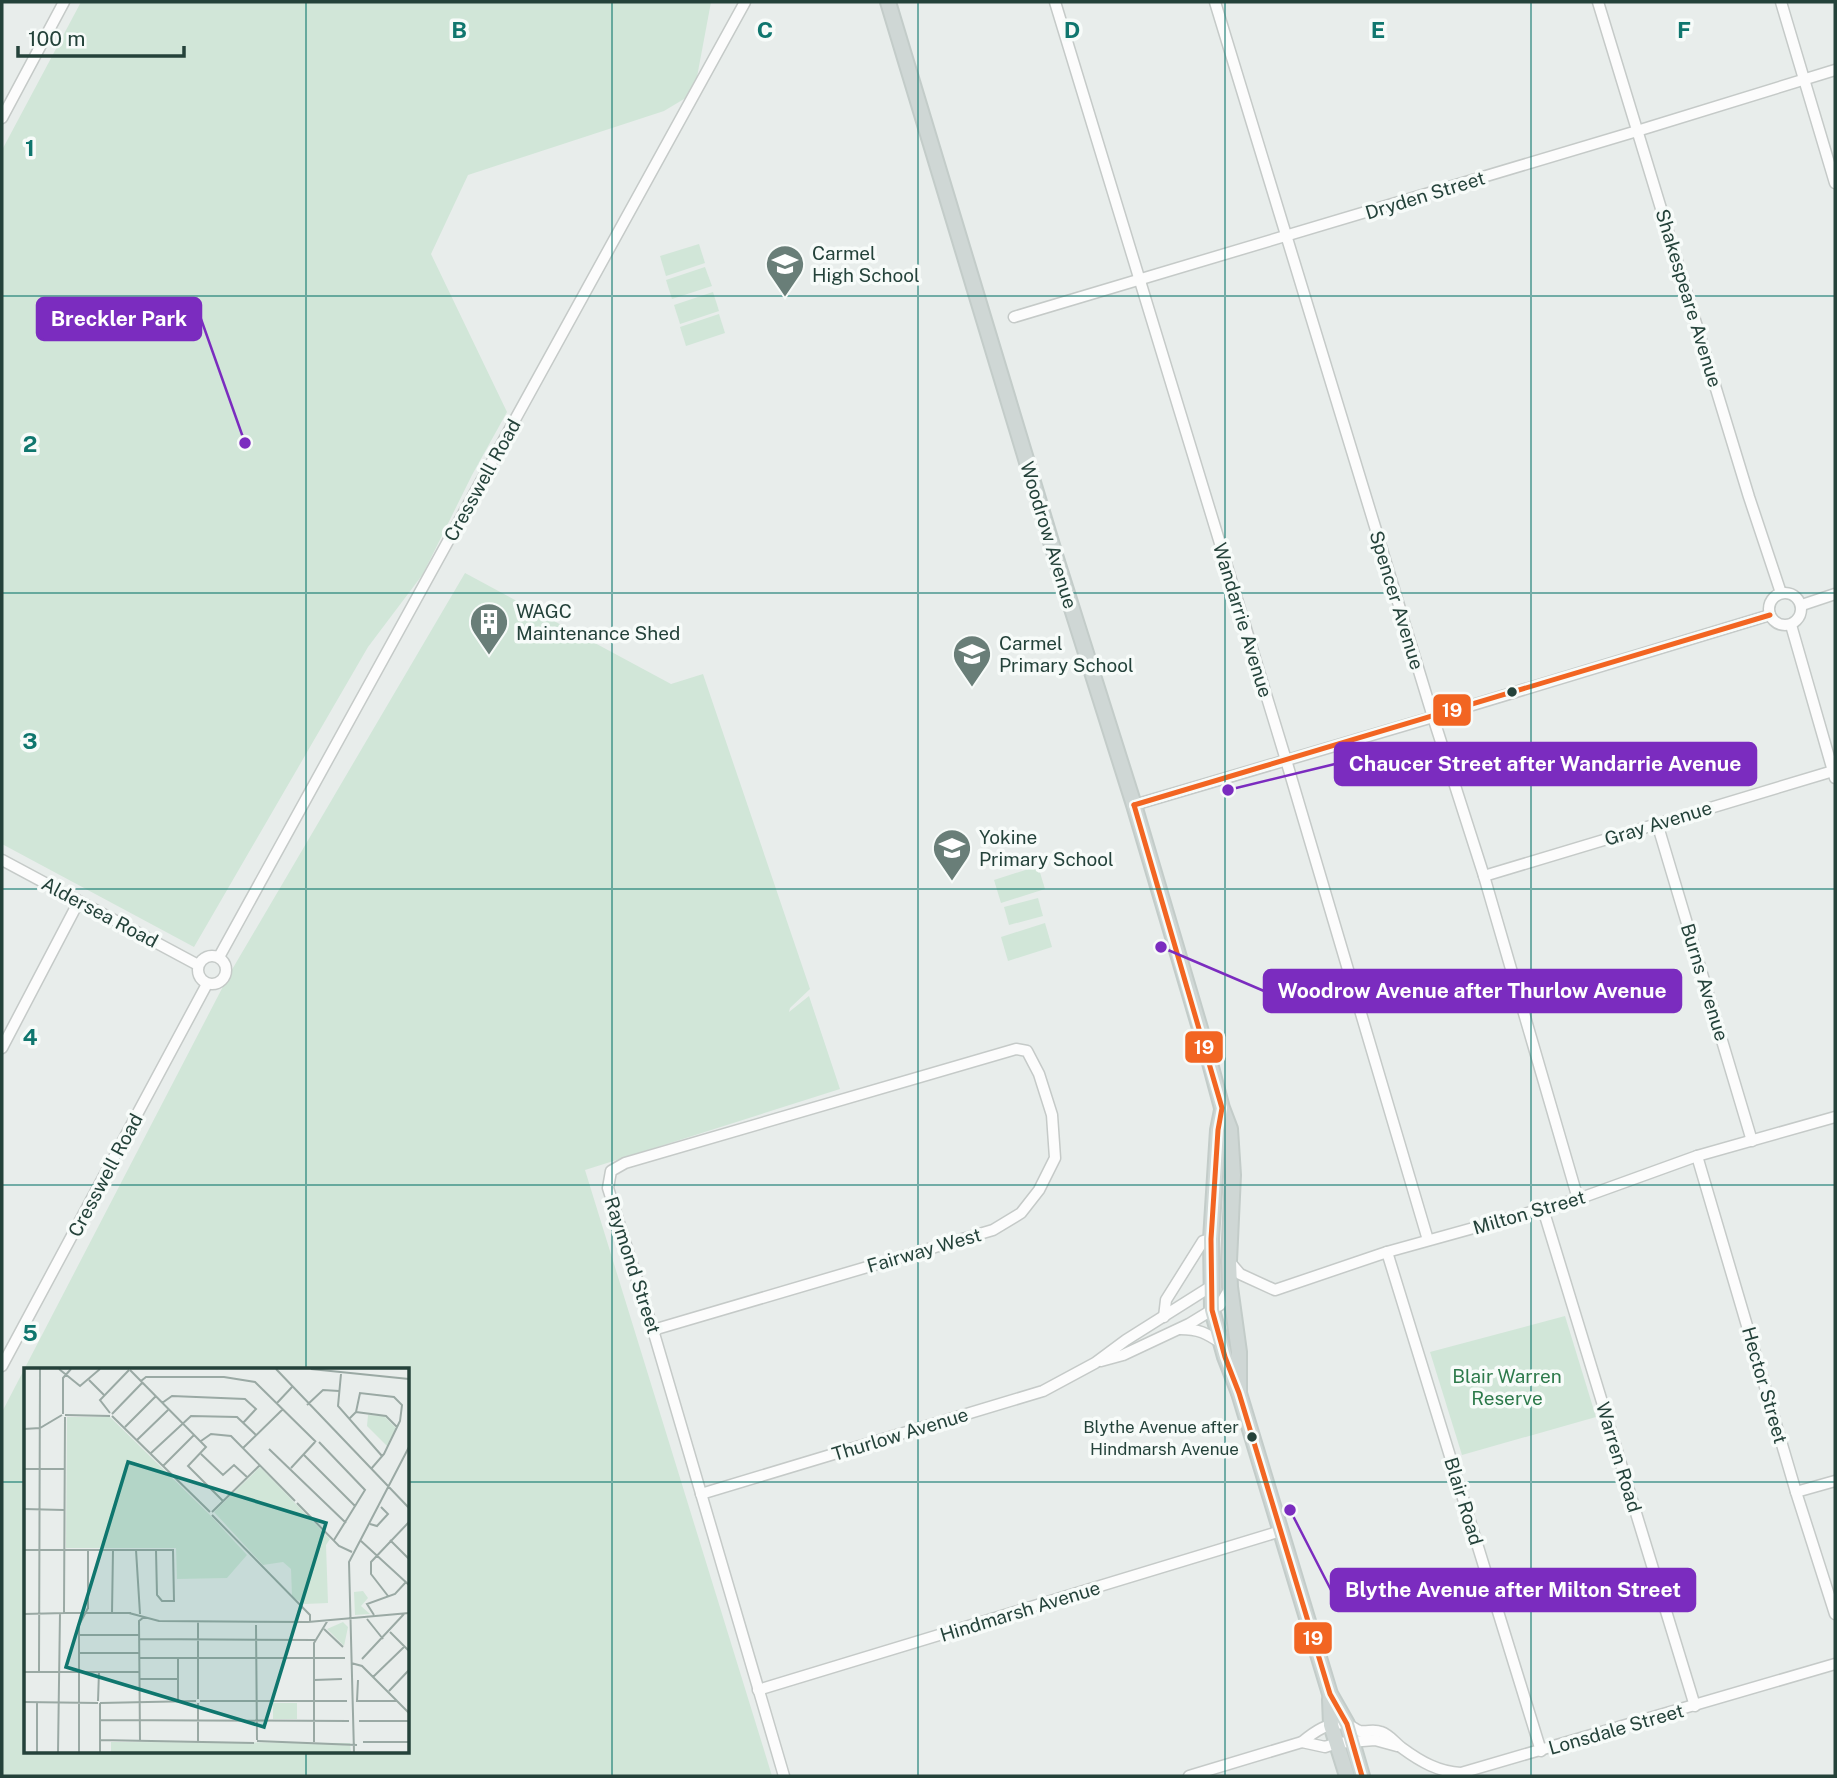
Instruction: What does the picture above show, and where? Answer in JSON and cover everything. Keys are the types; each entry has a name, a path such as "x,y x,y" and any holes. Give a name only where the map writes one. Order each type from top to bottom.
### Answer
{"main road":[{"name":"Woodrow Avenue","path":"888,2 1230,1129 1232,1146 1229,1261 1239,1352 1239,1393"},
{"name":"Woodrow Avenue","path":"1222,1108 1218,1130 1210,1287 1212,1310 1221,1344 1239,1393"},
{"path":"1239,1393 1330,1694 1347,1724 1363,1776"},
{"path":"1330,1694 1331,1725 1347,1776"}],"street":[{"path":"2,118 64,2"},
{"name":"Cresswell Road","path":"2,1366 207,984 218,984 225,976 226,966 219,957 745,2"},
{"name":"Wandarrie Avenue","path":"1055,2 1286,760 1428,1240"},
{"name":"Spencer Avenue","path":"1215,2 1484,876 1578,1199"},
{"name":"Shakespeare Avenue","path":"1598,2 1749,497 1781,593"},
{"path":"1780,2 1835,183"},
{"name":"Dryden Street","path":"1014,317 1835,70"},
{"path":"1781,593 1790,593 1802,605 1798,621 1791,625 1782,626 1770,615 1769,606 1773,598 1781,593"},
{"path":"1802,605 1835,594"},
{"path":"1133,805 1770,615"},
{"path":"1791,625 1834,774"},
{"name":"Gray Avenue","path":"1484,876 1657,823 1834,774"},
{"name":"Burns Avenue","path":"1657,823 1752,1141"},
{"name":"Aldersea Road","path":"2,860 198,965"},
{"path":"2,1048 79,901"},
{"path":"207,984 199,977 198,965 209,956 219,957"},
{"name":"Raymond Street","path":"784,1776 653,1330 608,1188 611,1171 625,1163 1016,1049 1027,1051"},
{"name":"Fairway West","path":"653,1330 993,1230 1021,1213 1039,1190 1055,1158 1052,1115 1039,1074 1027,1051"},
{"name":"Milton Street","path":"1229,1261 1240,1274 1275,1290 1387,1252 1578,1199 1697,1156 1835,1117"},
{"name":"Hector Street","path":"1697,1156 1796,1492 1835,1614"},
{"name":"Warren Road","path":"1543,1209 1695,1706"},
{"path":"1164,1317 1166,1300 1203,1241 1211,1239"},
{"name":"Blair Road","path":"1387,1252 1541,1751"},
{"name":"Thurlow Avenue","path":"701,1494 1043,1391 1095,1363 1210,1287"},
{"name":"Thurlow Avenue","path":"1095,1363 1123,1355 1177,1330 1220,1305 1230,1287"},
{"path":"1177,1330 1194,1329 1221,1344"},
{"path":"1796,1492 1835,1481"},
{"name":"Hindmarsh Avenue","path":"758,1689 1281,1531"},
{"name":"Lonsdale Street","path":"1331,1725 1347,1724 1360,1731 1378,1730 1435,1768 1444,1772 1461,1773 1835,1664"},
{"path":"1189,1776 1302,1742 1317,1730 1331,1725"},
{"name":"Lonsdale Street","path":"1302,1742 1325,1747 1337,1743 1375,1740 1401,1747"}],"green space":[{"path":"81,2 711,2 694,93 664,111 468,175 431,254 507,412 423,574 368,647 194,947 2,844 2,150"},
{"path":"699,244 705,263 666,276 660,256"},
{"path":"705,267 712,286 672,299 666,280"},
{"path":"713,292 719,311 680,324 674,305"},
{"path":"719,314 725,333 686,346 680,327"},
{"path":"465,573 671,684 703,674 810,989 789,1012 809,996 840,1089 585,1170 772,1776 2,1776 2,1412 24,1370 24,1754 410,1754 410,1368 25,1368 230,973"},
{"path":"1038,866 1045,889 1001,903 994,880"},
{"path":"1038,898 1043,916 1009,925 1004,907"},
{"path":"1045,923 1052,947 1008,961 1001,937"},
{"name":"Blair Warren Reserve","path":"1565,1316 1596,1417 1462,1455 1430,1352"}],"transit line":[{"name":"19","path":"1134,805 1770,615"},
{"name":"19","path":"1134,805 1222,1108 1218,1130 1211,1239 1212,1310 1330,1694 1347,1724 1362,1776"}],"place":[{"name":"Carmel High School","path":"785,298"},
{"name":"Breckler Park","path":"245,443"},
{"name":"WAGC Maintenance Shed","path":"489,656"},
{"name":"Carmel Primary School","path":"972,688"},
{"name":"Chaucer Street after Wandarrie Avenue","path":"1228,790"},
{"name":"Yokine Primary School","path":"952,882"},
{"name":"Woodrow Avenue after Thurlow Avenue","path":"1161,947"},
{"name":"Blythe Avenue after Hindmarsh Avenue","path":"1252,1437"},
{"name":"Blythe Avenue after Milton Street","path":"1290,1510"}]}
